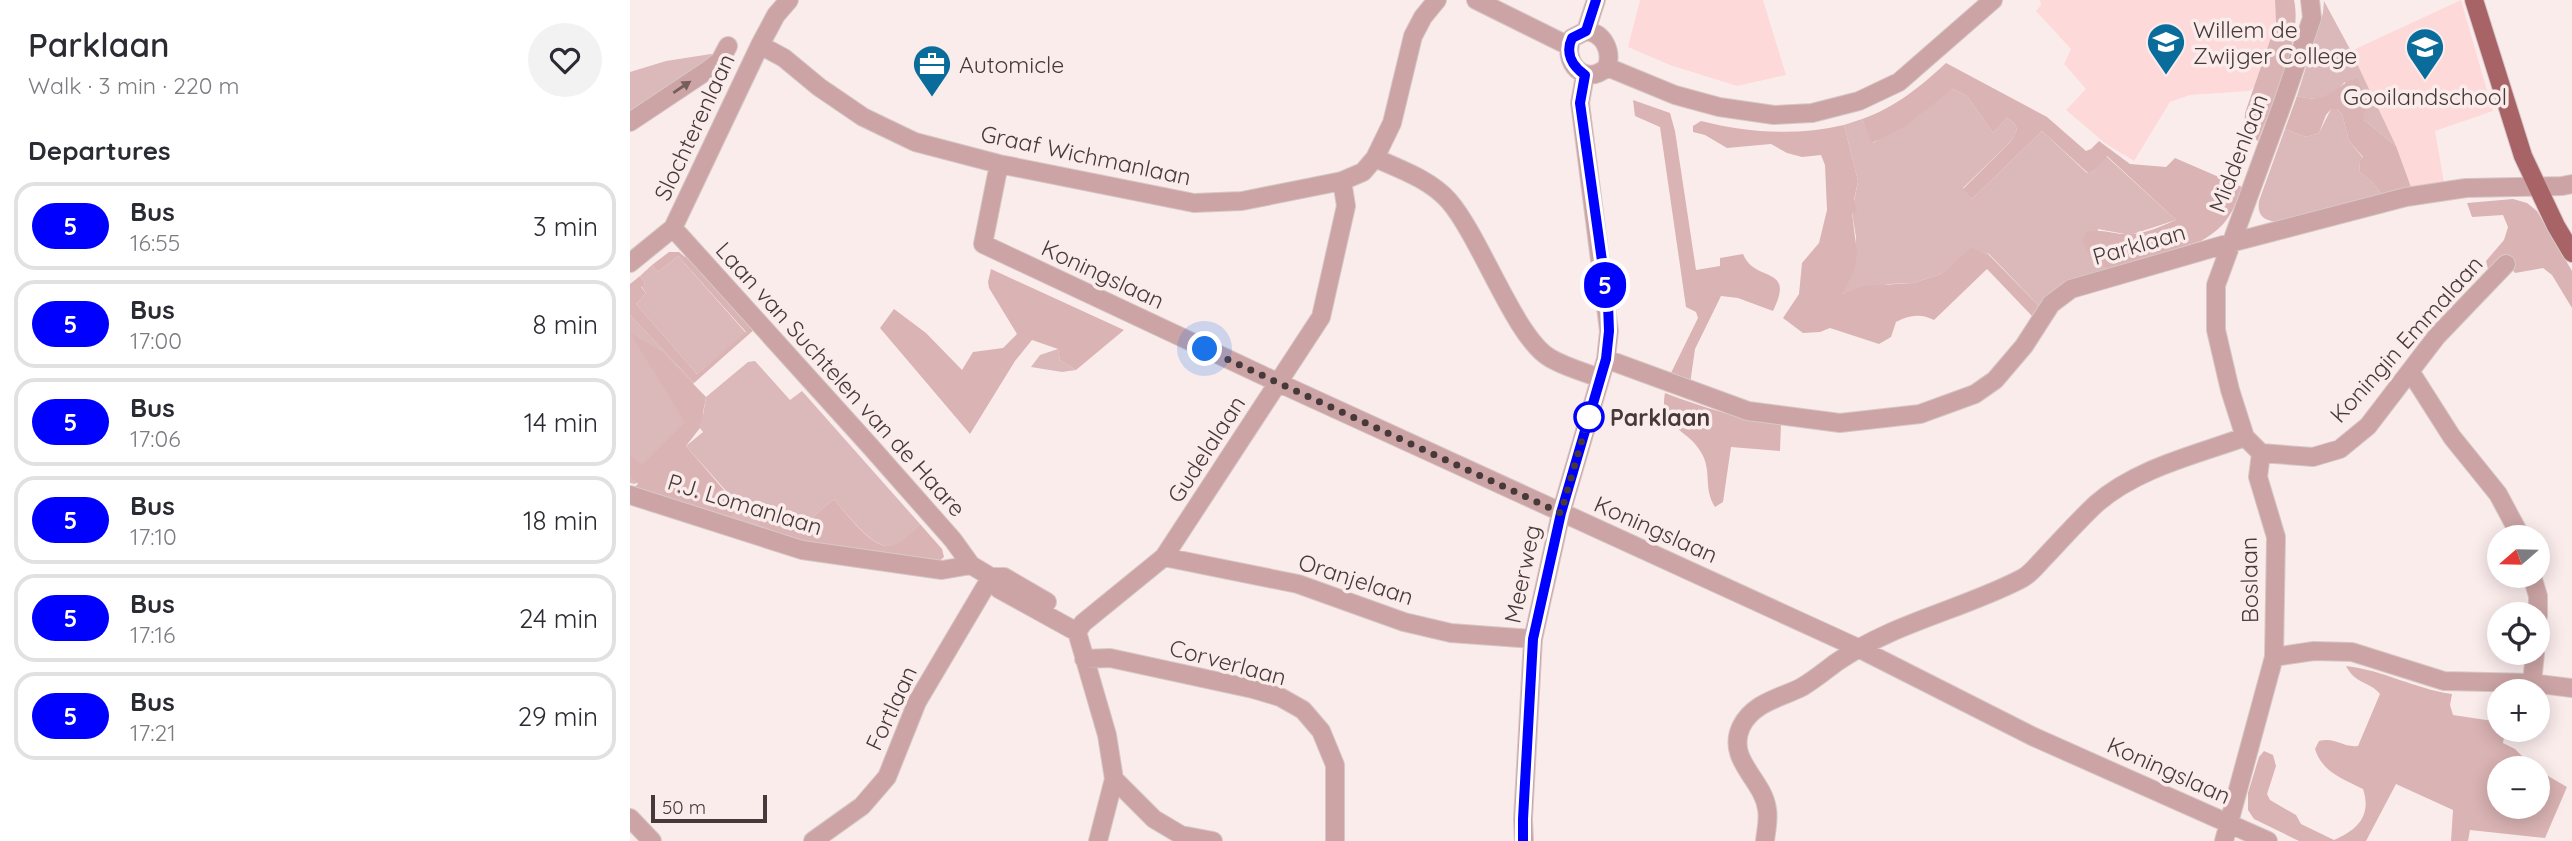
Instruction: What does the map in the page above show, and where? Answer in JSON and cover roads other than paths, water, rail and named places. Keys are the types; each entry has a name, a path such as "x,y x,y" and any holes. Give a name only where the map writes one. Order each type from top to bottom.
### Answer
{"main road":[{"path":"2474,0 2519,144 2537,186 2572,253"}],"street":[{"name":"Slochterenlaan","path":"630,263 673,228 760,46 776,15 789,0"},
{"name":"Graaf Wichmanlaan","path":"760,46 784,58 863,117 915,142 999,164 1194,203 1242,201 1342,181 1363,172 1375,158 1392,123 1413,36 1423,17 1437,0"},
{"path":"1476,0 1569,46"},
{"path":"1586,31 1596,0"},
{"path":"1608,67 1675,94 1719,107 1774,115 1812,113 1859,101 1899,82 1993,0"},
{"name":"Middenlaan","path":"2230,243 2283,105 2312,18 2310,0"},
{"path":"1586,31 1602,38 1610,58 1608,67 1593,75 1585,75 1572,62 1569,46 1572,38 1586,31"},
{"path":"630,122 720,61 727,47"},
{"name":"Meerweg","path":"1524,841 1533,639 1561,513 1606,359 1609,331 1608,304 1580,103 1585,75"},
{"path":"1375,158 1417,177 1448,199 1472,233 1517,318 1535,344 1549,358 1600,379"},
{"name":"Koningslaan","path":"999,164 983,244 1279,383 1858,648 2226,832 2267,841"},
{"name":"Gudelalaan","path":"1080,627 1164,557 1321,317 1346,206 1342,181"},
{"name":"Parklaan","path":"1606,359 1748,411 1840,423 1920,414 1975,394 1995,380 2024,346 2050,304 2071,289 2230,243 2406,197 2466,188 2572,184"},
{"name":"Laan van Suchtelen van de Haare","path":"673,228 878,455 953,540 971,565"},
{"path":"2230,243 2216,285 2216,330 2230,390 2245,437 2261,453"},
{"name":"Koningin Emmalaan","path":"2261,453 2313,457 2340,449 2368,426 2437,337 2506,264"},
{"path":"2410,371 2452,437 2498,494 2515,525"},
{"path":"1765,841 1768,809 1740,759 1738,744 1741,727 1753,711 1803,687 1858,648 1933,614 2024,578 2097,503 2128,482 2161,466 2245,437"},
{"name":"Boslaan","path":"2226,832 2274,657 2276,537 2258,477 2261,453"},
{"name":"P.J. Lomanlaan","path":"630,495 802,551 942,570 971,565"},
{"name":"Oranjelaan","path":"1164,557 1298,584 1404,622 1451,634 1533,639"},
{"path":"971,565 991,577 999,589 1080,627 1084,659 1107,735 1114,779 1098,841"},
{"name":"Fortlaan","path":"813,841 862,806 887,777 917,702 991,577"},
{"path":"2274,657 2314,652 2352,652 2444,681 2487,682"},
{"name":"Corverlaan","path":"1084,659 1110,658 1253,689 1280,697 1303,710 1321,731 1335,765 1335,841"},
{"path":"2550,685 2572,688"},
{"path":"1114,779 1154,819 1181,835 1213,841"},
{"path":"630,818 652,841"}],"place":[{"name":"Willem de Zwijger College","path":"2166,76"},
{"name":"Gooilandschool","path":"2425,81"},
{"name":"Automicle","path":"932,98"},
{"name":"Parklaan","path":"1589,417"}]}
